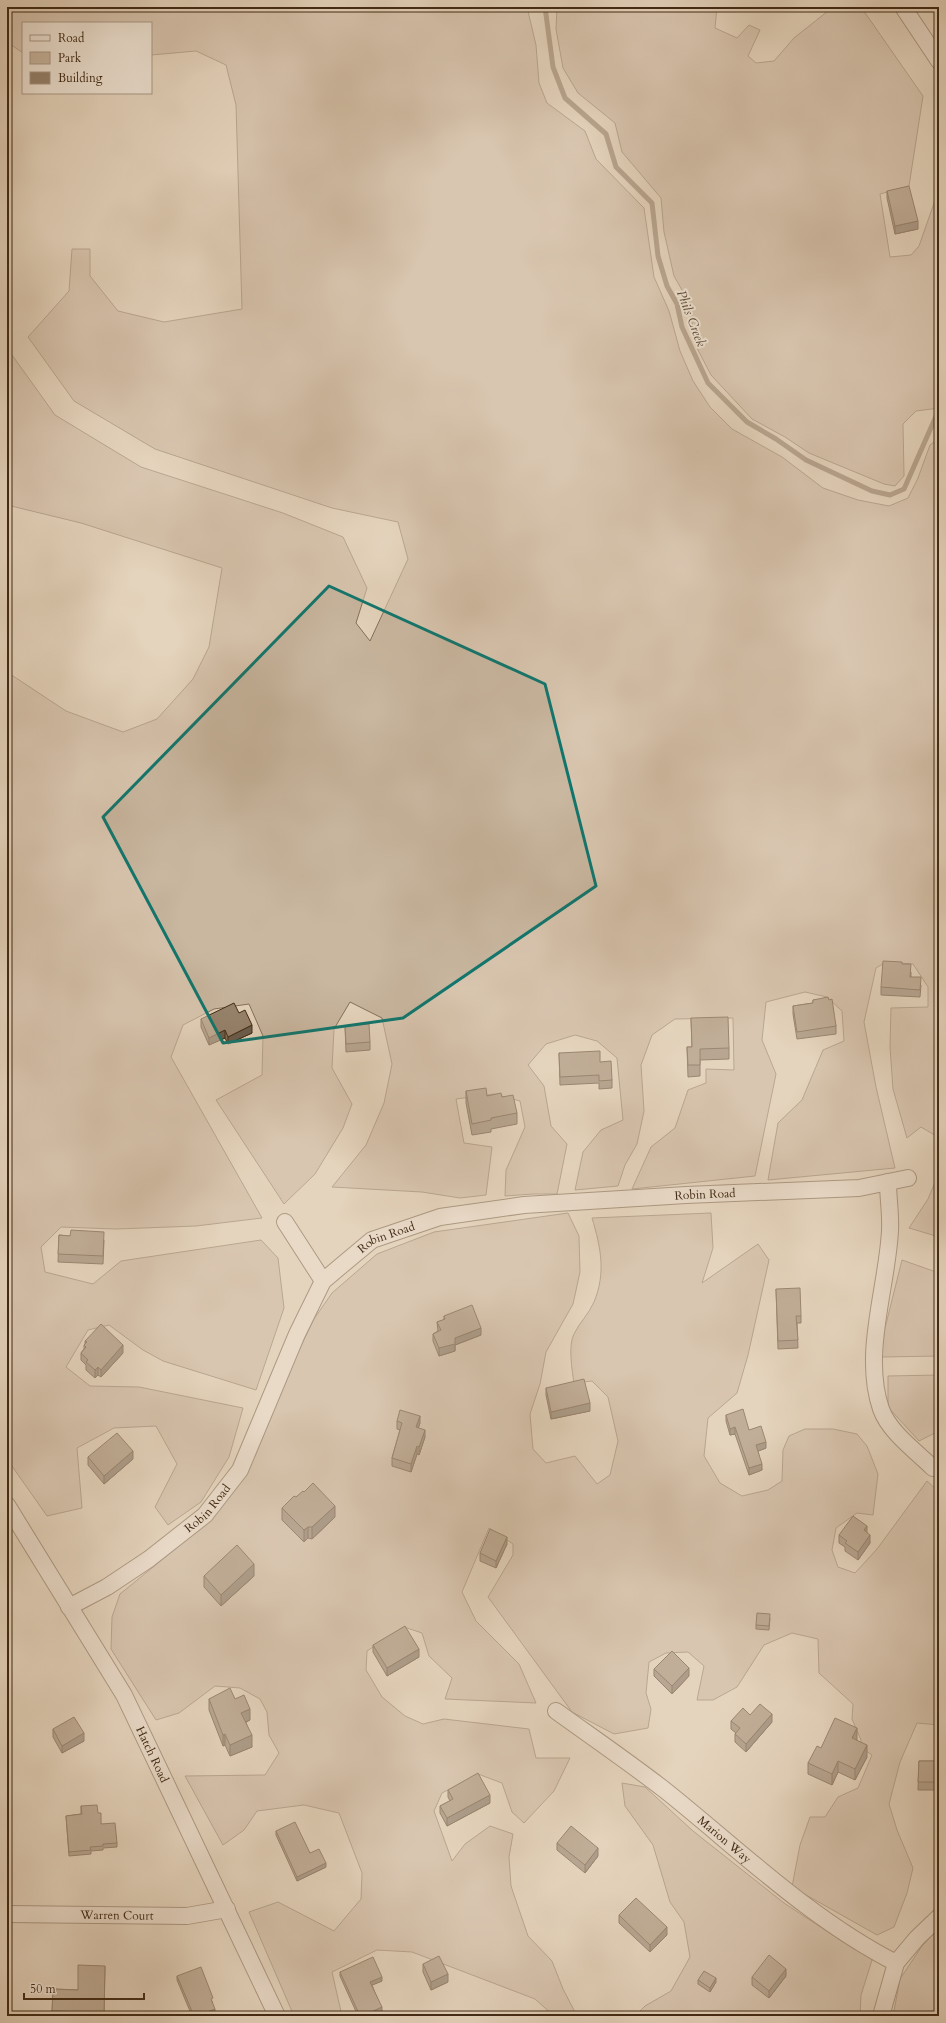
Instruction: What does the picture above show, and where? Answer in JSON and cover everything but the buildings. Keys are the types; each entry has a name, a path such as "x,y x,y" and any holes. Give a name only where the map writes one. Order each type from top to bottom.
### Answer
{"street":[{"path":"903,7 939,61"},
{"name":"Robin Road","path":"69,1607 107,1588 149,1559 205,1515 240,1470 297,1334 323,1281 372,1240 440,1217 524,1205 686,1195 859,1188 908,1178"},
{"path":"888,1182 890,1231 875,1345 878,1394 882,1410 896,1433 933,1468"},
{"path":"285,1222 323,1281"},
{"name":"Hatch Road","path":"7,1505 124,1695 277,2016"},
{"name":"Marion Way","path":"556,1711 665,1791 787,1892 862,1946 896,1963"},
{"name":"Warren Court","path":"7,1914 187,1916 227,1909"},
{"path":"881,2016 896,1963 916,1938 939,1917"}],"highlighted area":[{"path":"329,586 545,684 596,886 403,1018 223,1043 103,817"}],"green space":[{"path":"7,7 527,7 536,45 539,83 547,103 585,131 596,159 644,208 654,277 669,311 680,351 693,381 710,407 732,429 782,457 823,488 858,500 889,506 908,498 918,478 930,445 939,438 939,1134 936,1136 921,1127 907,1138 893,1089 890,1047 891,1008 928,1007 928,987 913,964 886,962 876,968 864,1022 876,1087 895,1168 768,1180 778,1123 802,1100 823,1050 844,1041 842,1011 827,997 805,992 766,1002 762,1040 776,1074 755,1176 632,1189 651,1147 675,1128 688,1090 706,1083 706,1069 734,1070 733,1018 675,1019 652,1035 641,1065 644,1111 637,1144 625,1165 618,1186 575,1190 583,1152 601,1130 623,1120 617,1058 597,1041 575,1035 546,1044 528,1065 544,1086 551,1126 567,1144 557,1194 505,1196 506,1170 525,1127 520,1101 494,1094 456,1099 464,1143 492,1147 486,1195 460,1198 422,1192 332,1187 366,1145 384,1103 392,1064 382,1018 350,1002 334,1029 332,1068 352,1104 343,1128 315,1174 284,1204 216,1100 262,1075 263,1036 249,1004 214,1009 183,1025 171,1057 262,1218 196,1226 116,1229 61,1227 41,1247 45,1272 93,1284 121,1261 261,1240 278,1258 284,1308 256,1390 163,1361 143,1350 109,1325 88,1330 66,1367 90,1386 139,1387 243,1408 229,1457 201,1502 168,1525 155,1507 177,1464 156,1426 114,1428 77,1448 82,1508 47,1516 7,1459 7,672 66,711 123,732 157,719 193,679 209,647 222,568 81,523 7,505 7,348 55,415 141,467 283,513 343,537 367,588 356,623 370,641 408,559 398,522 332,508 155,449 74,401 28,337 69,291 72,249 90,249 90,276 118,311 164,322 242,309 236,105 226,65 196,51 152,55 152,22 22,22 22,52 7,42"},
{"path":"557,7 717,7 715,28 737,38 749,25 760,30 748,56 756,63 774,61 794,38 833,7 861,7 923,96 909,186 880,194 890,257 911,255 919,246 939,189 939,408 916,411 903,424 904,476 895,486 884,484 809,453 785,437 752,419 711,375 698,350 687,299 674,276 664,232 661,198 622,152 615,123 578,93 563,68 556,29"},
{"path":"939,1173 939,1237 909,1228 928,1199"},
{"path":"568,1213 579,1236 580,1272 573,1304 546,1352 540,1384 530,1414 533,1449 546,1463 575,1456 597,1484 610,1475 618,1441 608,1397 592,1381 574,1383 572,1371 572,1339 594,1302 600,1281 600,1250 592,1218 711,1213 713,1248 702,1283 758,1244 769,1260 748,1355 737,1393 708,1418 704,1456 720,1483 742,1496 768,1490 782,1481 783,1450 789,1436 805,1429 833,1429 857,1434 867,1446 878,1474 873,1515 857,1513 836,1528 832,1550 838,1567 855,1573 877,1549 927,1481 939,1492 939,1725 917,1723 900,1762 889,1804 897,1830 913,1868 907,1893 894,1927 877,1935 792,1887 800,1845 810,1817 825,1817 838,1797 858,1788 872,1755 860,1747 861,1740 852,1719 853,1704 819,1673 818,1639 792,1633 764,1645 737,1687 713,1700 697,1700 704,1666 688,1652 666,1653 649,1662 646,1693 651,1709 648,1728 614,1734 572,1712 488,1597 513,1555 513,1544 489,1528 462,1592 476,1621 519,1664 536,1703 445,1699 452,1678 429,1656 422,1633 404,1627 367,1651 366,1670 382,1697 405,1716 423,1724 444,1719 529,1729 536,1758 570,1758 554,1791 524,1823 512,1812 502,1783 478,1774 442,1793 434,1811 452,1861 465,1844 490,1826 513,1834 509,1857 511,1886 528,1936 552,1961 563,1989 577,2016 554,2016 535,1999 412,1952 377,1950 332,1972 342,2016 294,2016 249,1912 278,1902 334,1931 361,1899 362,1873 339,1813 304,1805 257,1811 244,1830 223,1845 185,1776 265,1775 279,1753 269,1735 267,1712 260,1699 240,1688 215,1686 179,1713 156,1720 111,1649 112,1617 120,1594 206,1524 283,1383 314,1319 332,1293 377,1254 434,1232"},
{"path":"902,1260 939,1273 939,1356 881,1357 885,1328"},
{"path":"939,1375 939,1431 919,1441 888,1407 888,1376"},
{"path":"622,1783 645,1787 693,1831 784,1903 854,1949 873,1957 861,1995 860,2016 635,2016 645,2006 671,1991 690,1957 684,1922 670,1902 653,1845 625,1806"},
{"path":"939,1928 939,2016 893,2016 900,1979 922,1946"}],"waterway":[{"name":"Phils Creek","path":"545,7 553,67 565,98 606,134 616,167 652,203 658,256 667,286 677,304 682,327 708,383 747,422 776,439 806,460 872,491 890,495 904,489 937,414 939,415"}]}
